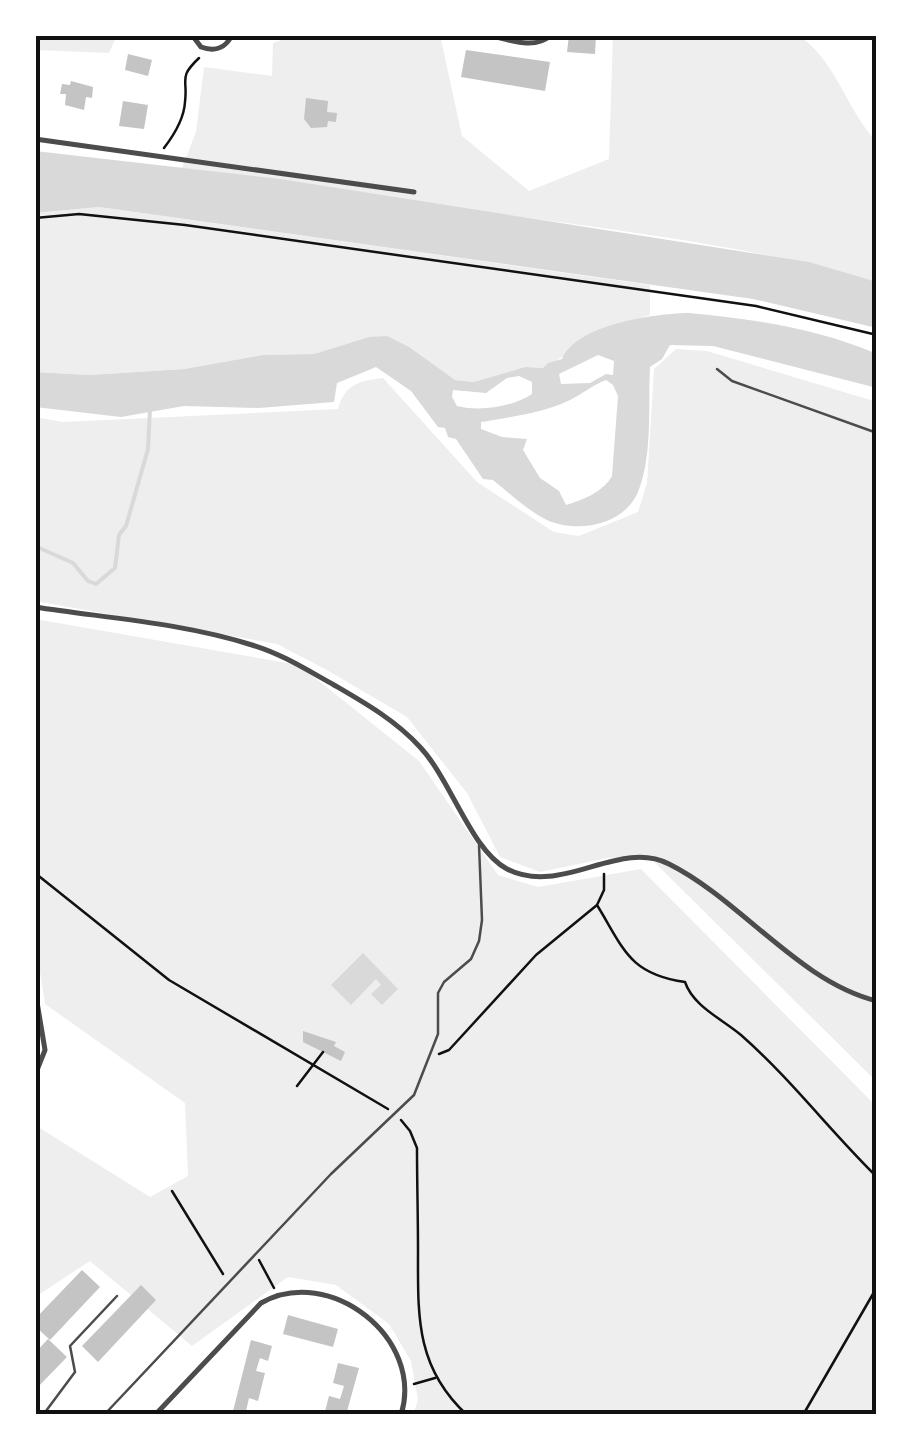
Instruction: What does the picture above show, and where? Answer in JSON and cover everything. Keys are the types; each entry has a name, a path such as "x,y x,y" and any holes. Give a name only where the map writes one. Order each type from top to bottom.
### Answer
{"street":[{"path":"192,35 208,50 223,47 232,35"},
{"path":"486,35 533,44 550,35"},
{"path":"35,140 414,192"},
{"path":"35,607 221,636 309,670 385,715 420,747 470,823 478,845 510,871 535,878 640,858 666,862 718,896 799,960 851,994 877,1001"},
{"path":"35,990 44,1050 43,1062 35,1075"},
{"path":"155,1415 261,1303 277,1294 298,1290 323,1294 375,1322 391,1342 406,1386 402,1415"}],"lane":[{"path":"717,369 732,381 877,433"},
{"path":"104,1415 355,1150 414,1095 440,1020 438,992 471,958 479,941 482,920 478,845"},
{"path":"43,1415 74,1372 70,1346 117,1296"}],"path":[{"path":"156,156 180,119 185,103 182,81 186,70 208,50"},
{"path":"35,218 80,214 185,225 756,306 877,335"},
{"path":"428,1059 449,1050 536,956 598,905 604,890 602,864"},
{"path":"35,873 169,980 396,1114 410,1130 417,1148 418,1322 436,1378 447,1397 466,1415"},
{"path":"598,905 635,966 662,979 686,982 690,995 740,1034 798,1088 877,1177"},
{"path":"297,1086 323,1052"},
{"path":"172,1190 229,1284"},
{"path":"257,1254 277,1294"},
{"path":"803,1415 877,1288"},
{"path":"406,1386 436,1378"}],"shaded area":[{"path":"35,35 117,35 109,53 35,50"},
{"path":"296,35 440,35 462,136 529,191 609,159 613,35 798,35 822,58 877,142 877,282 686,241 182,168 196,132 204,67 272,76 273,43"},
{"path":"35,151 280,179 809,262 877,282 877,328 753,299 99,207 35,213"},
{"path":"99,207 650,285 650,315 620,324 543,368 525,367 474,382 455,380 433,365 369,337 314,354 263,355 184,369 90,375 35,372 35,213"},
{"path":"673,314 761,322 854,345 877,354 877,388 713,346 670,345 662,359 650,367 648,446 638,492 622,513 583,526 543,518 493,480 483,479 456,439 448,437 445,428 438,427 411,391 376,367 337,383 334,402 259,408 184,406 121,417 35,407 35,372 90,375 184,369 263,355 314,354 369,337 387,336 455,380 474,382 525,367 543,368 562,359 570,347 599,329","holes":["598,355 614,361 613,375 606,374 590,383 561,384 559,374","519,376 532,382 532,394 486,408 457,406 452,397 453,390 486,393 507,378","606,380 613,385 618,396 612,476 598,491 566,505 559,491 540,478 523,450 527,439 502,437 481,429 481,422 527,414 575,398"]},
{"path":"676,349 707,351 877,402 877,1082 649,857 608,858 540,872 500,857 467,793 407,717 325,669 277,644 35,601 35,417 63,422 338,409 354,385 383,378 477,482 554,532 579,536 638,512 647,483 654,369"},
{"path":"35,619 299,665 419,761 498,875 538,887 641,869 877,1107 877,1415 413,1415 418,1400 411,1361 389,1324 336,1285 288,1277 192,1346 90,1261 35,1297 35,1125 150,1197 188,1176 185,1103 45,1004 35,940"},
{"path":"363,953 398,989 382,1005 371,994 381,985 376,979 351,1005 331,985"}],"building":[{"path":"569,35 596,35 595,54 567,52"},
{"path":"466,50 550,62 545,91 461,77"},
{"path":"128,54 152,60 148,76 125,70"},
{"path":"71,81 93,87 92,98 86,97 84,110 65,105 66,94 60,94 62,84 70,85"},
{"path":"306,98 328,101 327,112 337,113 336,122 311,128 304,119"},
{"path":"123,101 148,105 144,129 119,126"},
{"path":"303,1031 336,1042 334,1046 345,1052 341,1061 303,1042"},
{"path":"82,1270 100,1287 50,1340 35,1326 35,1319"},
{"path":"141,1285 156,1300 98,1362 82,1346"},
{"path":"288,1315 338,1329 333,1347 283,1334"},
{"path":"48,1339 67,1357 35,1390 35,1353"},
{"path":"251,1340 272,1346 268,1361 260,1358 256,1371 265,1373 258,1401 249,1398 246,1411 255,1415 232,1415"},
{"path":"338,1363 359,1368 346,1415 324,1415 329,1396 340,1399 344,1386 333,1383"}],"waterway":[{"path":"35,546 73,563 88,581 96,584 115,568 119,535 126,526 148,449 150,409"}]}
